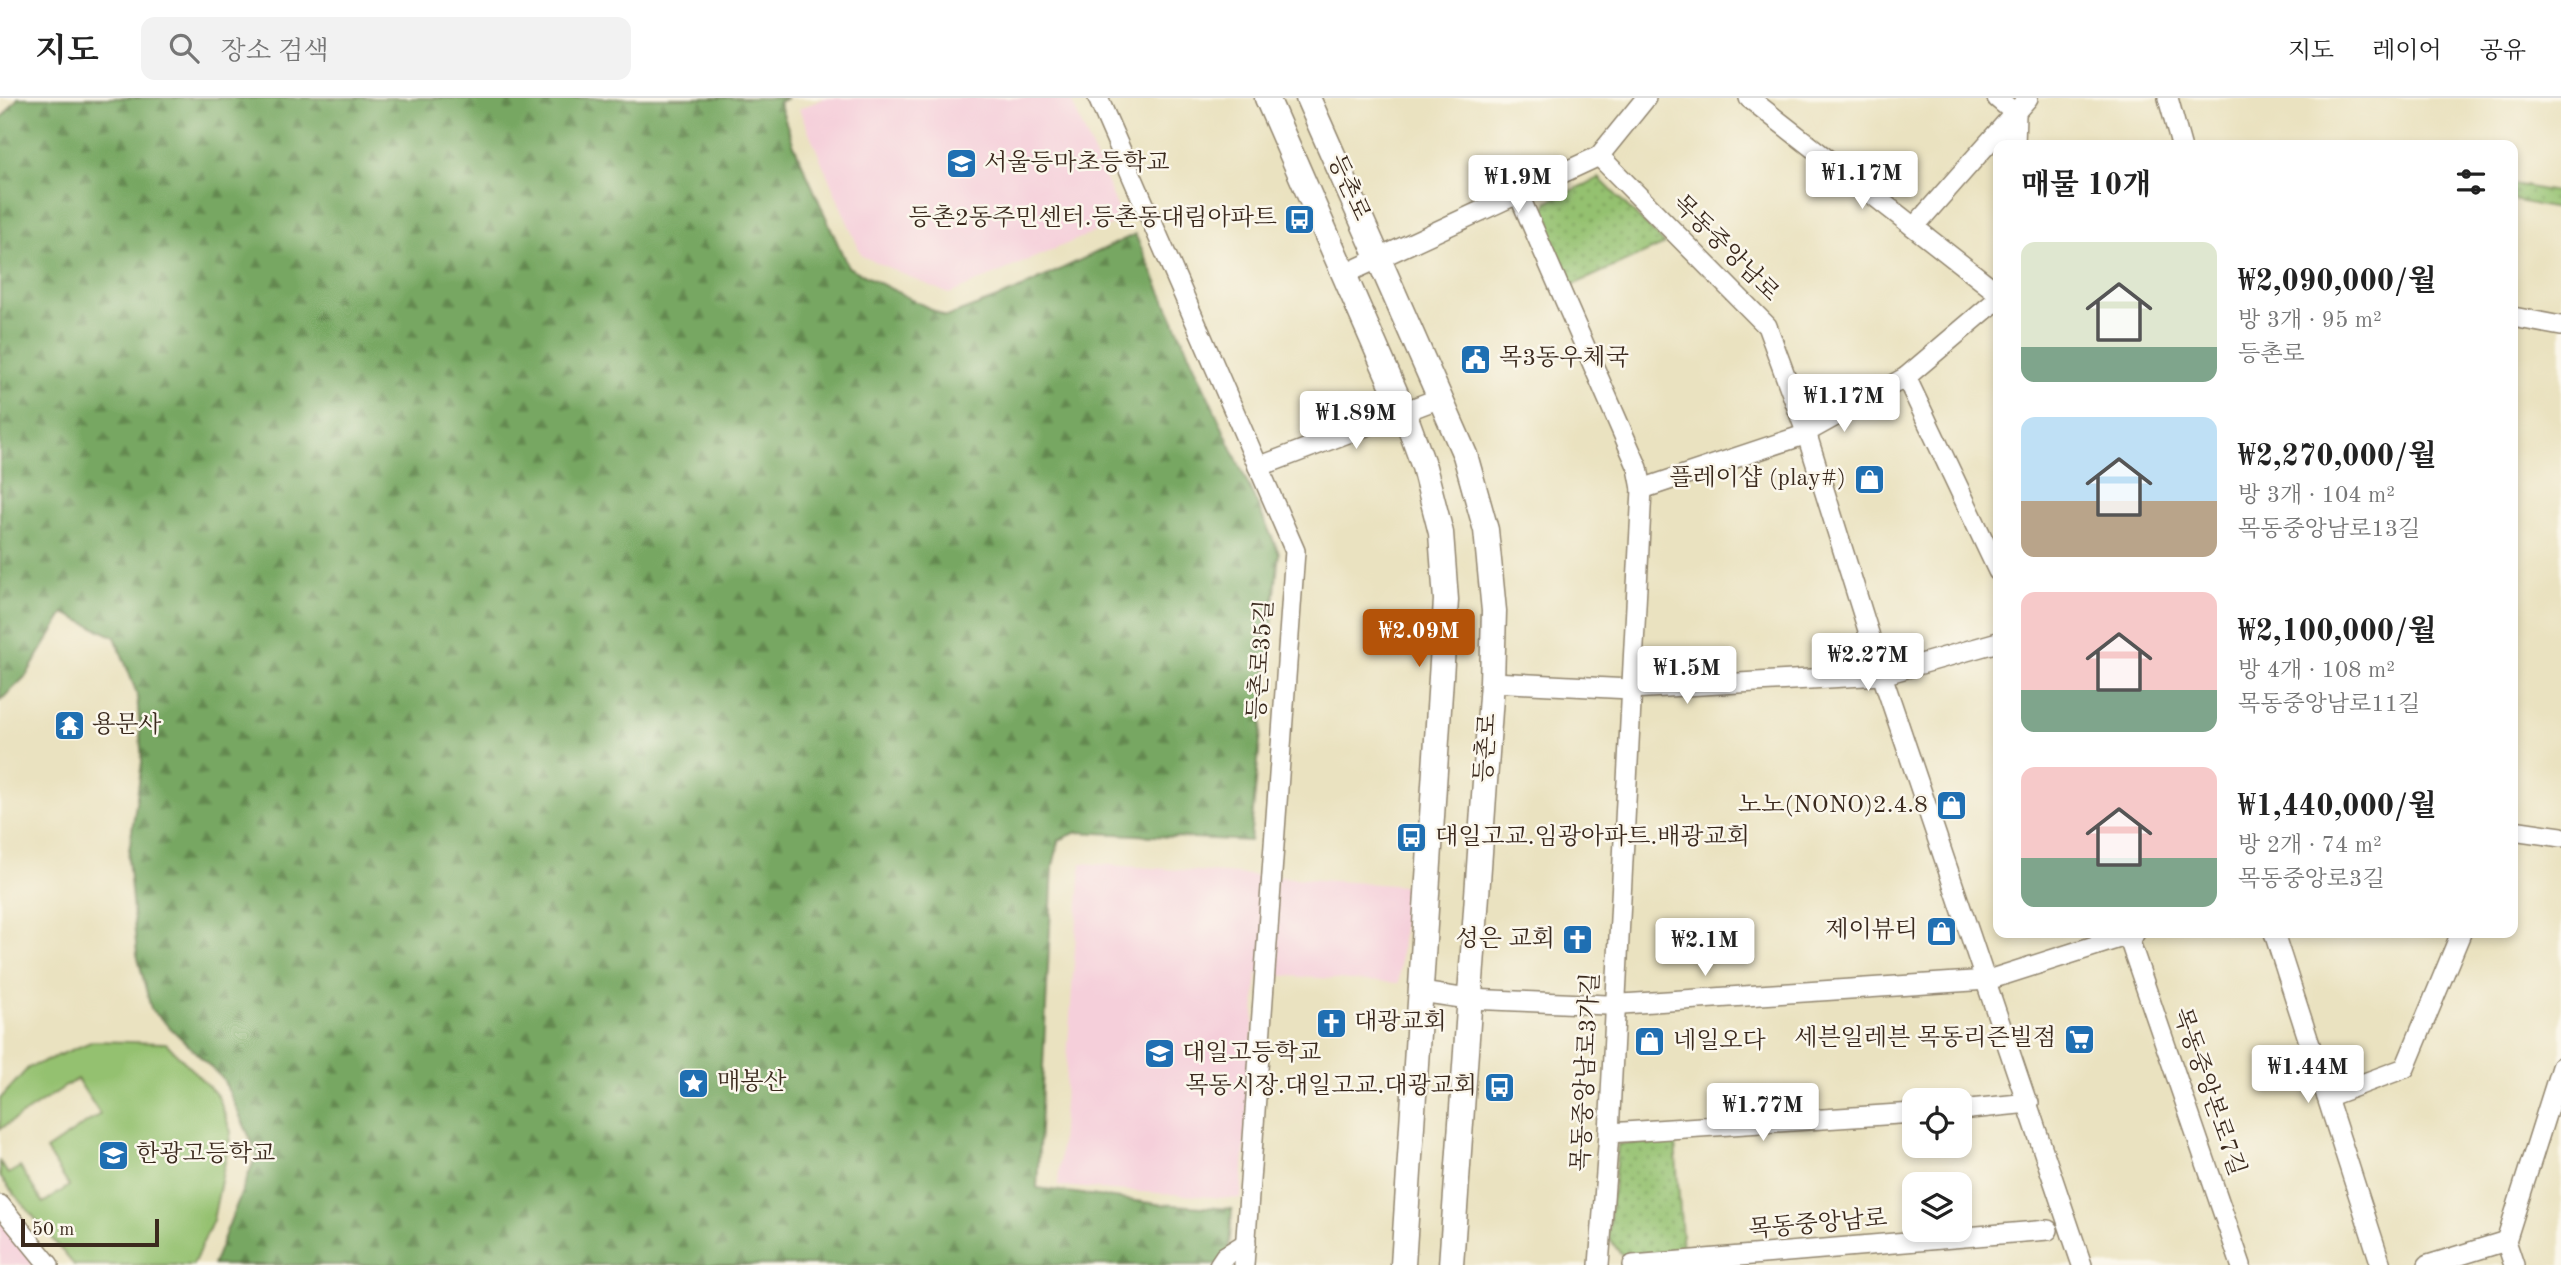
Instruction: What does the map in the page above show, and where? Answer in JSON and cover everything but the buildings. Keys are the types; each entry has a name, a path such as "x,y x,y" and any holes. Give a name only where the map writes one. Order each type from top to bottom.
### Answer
{"main road":[{"name":"등촌로","path":"1267,98 1404,412 1424,467 1441,533 1446,600 1403,1265"},
{"name":"등촌로","path":"1308,98 1465,455 1486,530 1494,611 1492,682 1451,1265"}],"street":[{"name":"등촌로35길","path":"1098,98 1294,551 1244,1265"},
{"path":"1345,274 1599,156 1646,98"},
{"path":"1749,98 1993,289"},
{"path":"1997,98 2016,114"},
{"path":"1914,227 2028,98"},
{"path":"2168,98 2180,140"},
{"path":"2015,140 2016,114"},
{"name":"목동중앙남로","path":"1599,156 1768,326 1806,432 1882,675 1988,980 2082,1265"},
{"name":"목동중앙남로3가길","path":"1518,193 1638,468 1642,489 1600,1265"},
{"path":"1642,489 1806,432 1906,377 1993,303"},
{"path":"2518,318 2561,326"},
{"path":"1906,377 1993,560"},
{"path":"1258,467 1440,398"},
{"path":"1492,682 1630,689 1882,675 1993,643"},
{"path":"2518,831 2561,837"},
{"name":"목동중앙본로7길","path":"1421,992 1468,999 1616,1004 1988,980 2118,938"},
{"name":"목동중앙본로7길","path":"2131,938 2241,1265"},
{"path":"2276,938 2381,1265"},
{"path":"2327,1097 2405,1068 2459,938"},
{"path":"2514,1265 2506,1241 2561,1067"},
{"path":"1972,1109 2029,1103"},
{"path":"1609,1133 1902,1114"},
{"path":"0,1205 49,1265"},
{"name":"목동중앙남로","path":"1633,1265 2049,1230"},
{"path":"2428,1265 2506,1241"},
{"path":"1219,1265 1225,1256 1246,1242"}],"shaded area":[{"name":"서울등마초등학교","path":"824,98 1070,98 1123,220 949,294 862,256 799,109"},
{"name":"대일고등학교","path":"1081,863 1406,886 1399,983 1257,974 1241,1199 1058,1186"},
{"path":"0,1205 49,1265 0,1265"}],"green space":[{"path":"18,98 787,98 779,102 793,143 848,267 946,317 1013,292 1135,234 1279,553 1250,841 1077,832 1059,840 1053,866 1037,1188 1158,1204 1232,1209 1228,1265 213,1265 257,1153 223,1079 151,1009 137,954 128,858 142,762 137,694 115,637 64,613 26,676 0,701 0,120"},
{"path":"1599,178 1665,244 1573,285 1540,219 1548,201"},
{"path":"2518,185 2561,193 2561,210 2518,201"},
{"name":"한광고등학교","path":"93,1041 166,1043 218,1096 231,1132 213,1220 193,1265 74,1265 0,1177 0,1162 8,1174 20,1167 43,1203 69,1186 46,1150 100,1114 77,1079 0,1129 0,1099 28,1068"},
{"path":"1675,1142 1683,1252 1622,1256 1608,1236 1618,1144"}],"place":[{"name":"서울등마초등학교","path":"961,164"},
{"name":"등촌2동주민센터.등촌동대림아파트","path":"1300,219"},
{"name":"목3동우체국","path":"1476,359"},
{"name":"플레이샵 (play#)","path":"1869,479"},
{"name":"용문사","path":"69,726"},
{"name":"노노(NONO)2.4.8","path":"1951,806"},
{"name":"대일고교.임광아파트.배광교회","path":"1412,838"},
{"name":"제이뷰티","path":"1941,931"},
{"name":"성은 교회","path":"1578,940"},
{"name":"대광교회","path":"1331,1023"},
{"name":"세븐일레븐 목동리즌빌점","path":"2079,1039"},
{"name":"네일오다","path":"1650,1042"},
{"name":"대일고등학교","path":"1159,1054"},
{"name":"매봉산","path":"694,1083"},
{"name":"목동시장.대일고교.대광교회","path":"1500,1087"},
{"name":"한광고등학교","path":"113,1155"}]}
